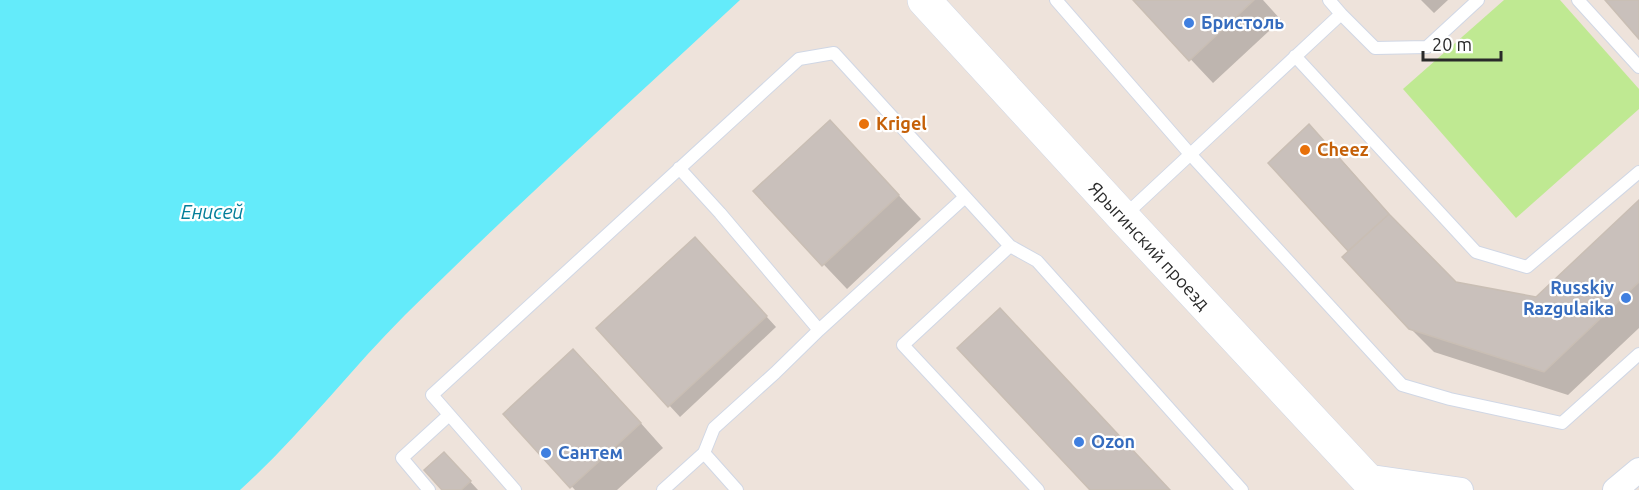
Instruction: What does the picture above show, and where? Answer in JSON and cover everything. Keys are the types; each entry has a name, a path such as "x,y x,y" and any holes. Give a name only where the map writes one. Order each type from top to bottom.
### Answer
{"main road":[{"name":"Ярыгинский проезд","path":"930,2 1123,217 1370,483"}],"street":[{"path":"1615,490 1639,470"},
{"path":"1370,483 1461,490"}],"lane":[{"path":"1056,0 1190,154 1402,385 1450,399 1562,423 1639,354"},
{"path":"1329,0 1375,48 1427,47 1478,0"},
{"path":"1578,0 1639,67"},
{"path":"1123,217 1341,14"},
{"path":"507,487 432,395 799,59 834,53 1010,246 1036,261 1242,490"},
{"path":"1295,56 1476,252 1527,267 1639,172"},
{"path":"679,168 819,330"},
{"path":"663,490 704,453 714,428 965,197"},
{"path":"1010,246 903,345 1038,490"},
{"path":"429,490 402,458 449,415"},
{"path":"704,453 737,490"}],"green space":[{"path":"1504,0 1560,0 1639,89 1639,109 1516,218 1403,89"}],"water":[{"name":"Енисей","path":"0,0 740,0 571,156 405,315 283,448 240,490 0,490"}],"building":[{"path":"1133,0 1254,0 1189,61"},
{"path":"1605,0 1639,0 1639,39"},
{"path":"830,120 899,195 822,266 753,191"},
{"path":"1309,124 1389,214 1348,251 1268,163"},
{"path":"1639,200 1639,282 1544,372 1409,329 1342,257 1389,214 1456,282 1536,297"},
{"path":"695,237 767,316 668,407 596,328"},
{"path":"1000,308 1170,490 1090,490 957,348"},
{"path":"573,349 641,423 570,488 503,414"},
{"path":"444,452 471,481 461,490 442,490 424,470"}],"place":[{"name":"Бристоль","path":"1189,23"},
{"name":"Krigel","path":"864,124"},
{"name":"Cheez","path":"1305,150"},
{"name":"Russkiy Razgulaika","path":"1626,298"},
{"name":"Ozon","path":"1079,442"},
{"name":"Сантем","path":"546,453"}]}
